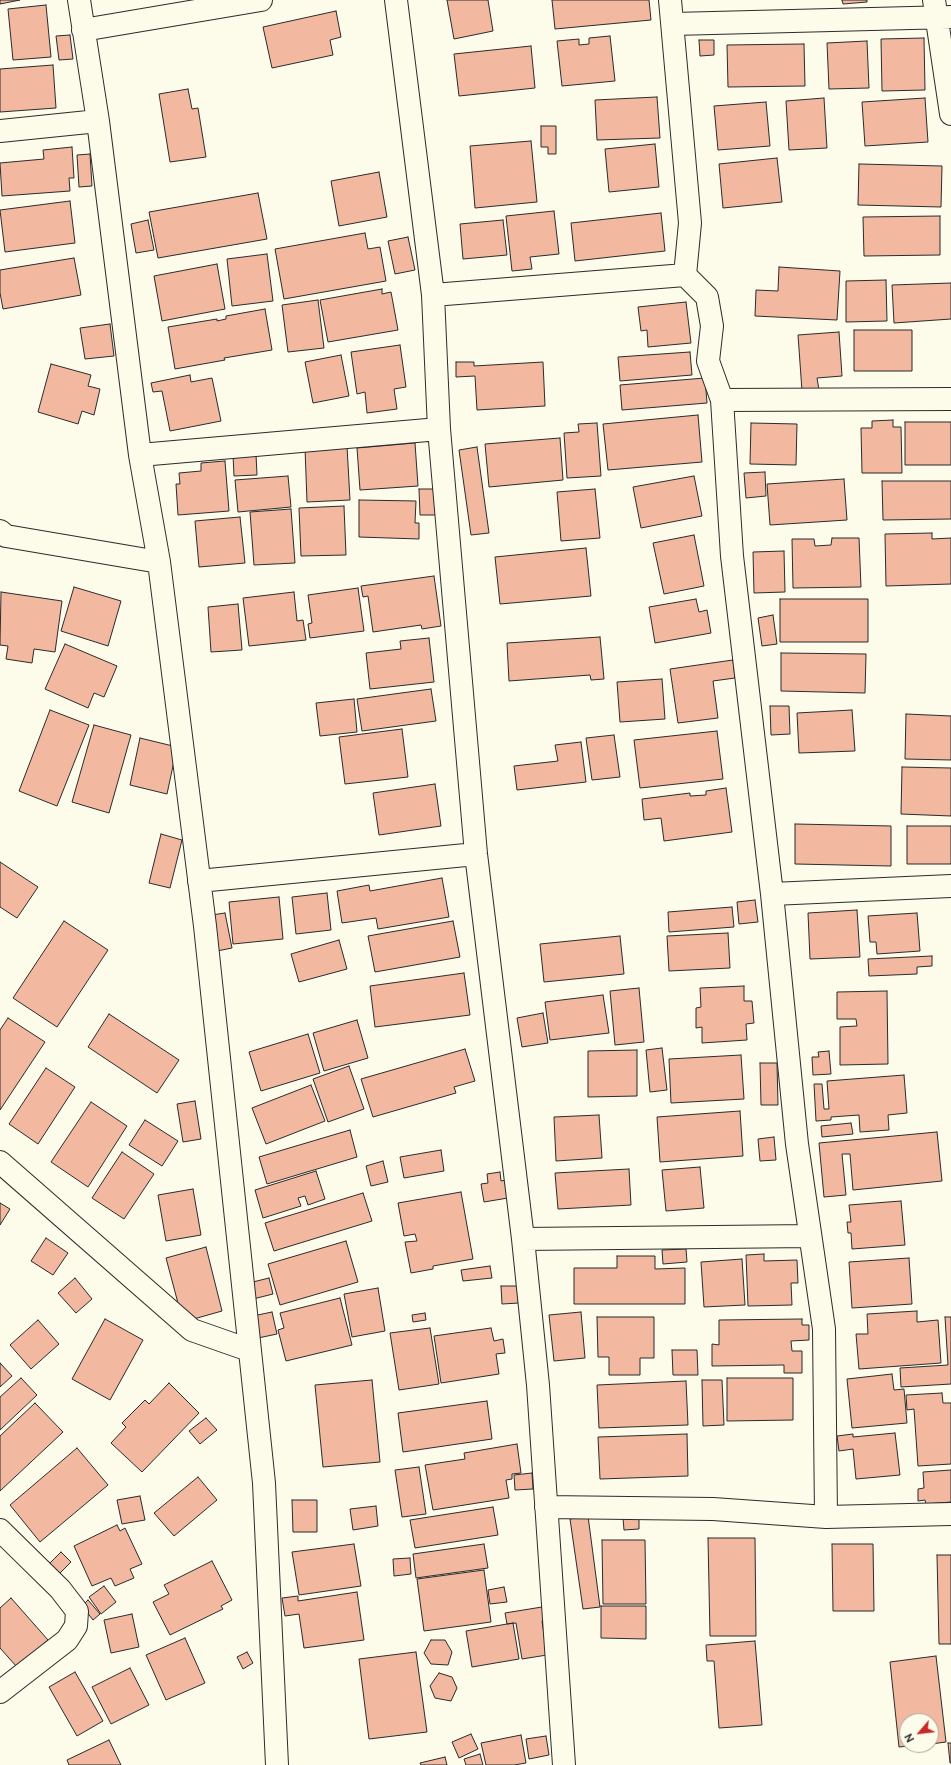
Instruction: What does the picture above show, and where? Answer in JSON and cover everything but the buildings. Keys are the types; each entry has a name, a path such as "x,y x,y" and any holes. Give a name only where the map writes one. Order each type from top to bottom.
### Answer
{"street":[{"path":"78,0 98,121 140,455 159,562 199,881 264,1483 277,1765"},
{"path":"83,30 260,0"},
{"path":"396,0 433,295 439,430 476,854 523,1239 538,1385 564,1765"},
{"path":"670,0 690,223 685,275"},
{"path":"673,24 940,12 951,114"},
{"path":"0,131 98,121"},
{"path":"433,295 685,275 707,297 712,326 708,361 722,400 732,556 772,894 797,1144 824,1329 826,1517"},
{"path":"722,400 951,399"},
{"path":"140,455 439,430"},
{"path":"0,531 6,536 159,562"},
{"path":"199,881 476,854"},
{"path":"772,894 951,886"},
{"path":"0,1162 192,1330 250,1350"},
{"path":"523,1239 810,1236"},
{"path":"546,1507 713,1509 826,1517 951,1514"},
{"path":"0,1530 60,1589 77,1611 76,1626 67,1640 0,1692"}]}
